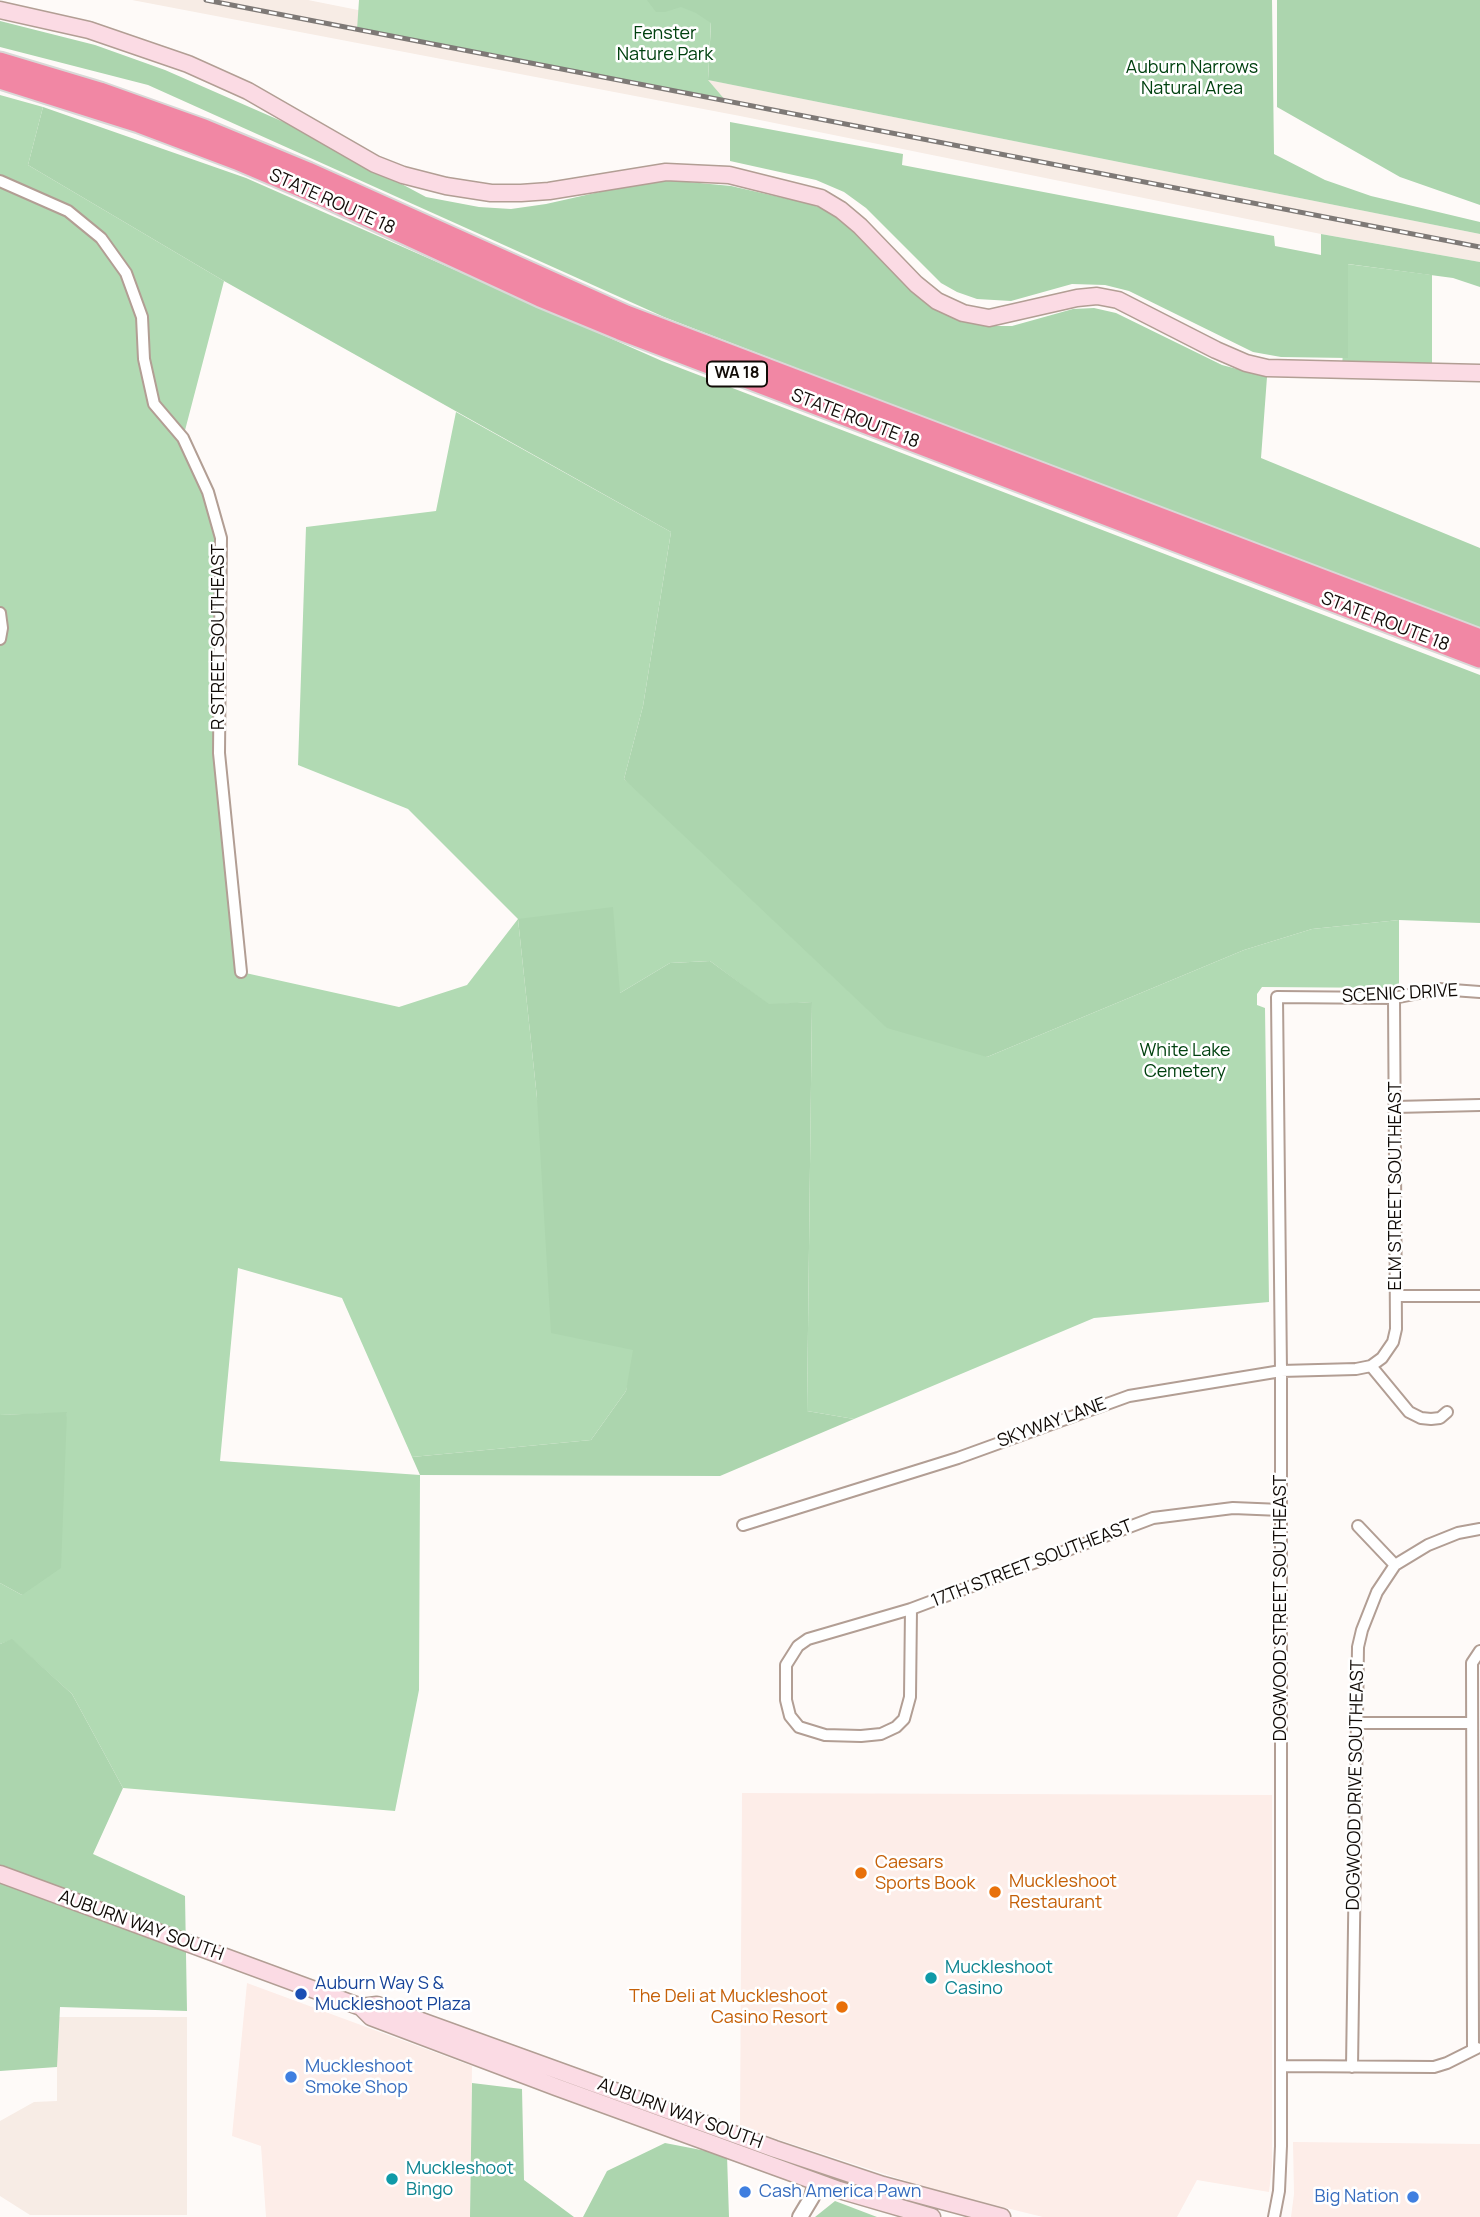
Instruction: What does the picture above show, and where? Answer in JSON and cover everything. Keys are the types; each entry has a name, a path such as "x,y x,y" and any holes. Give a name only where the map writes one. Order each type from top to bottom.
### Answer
{"highway":[{"name":"STATE ROUTE 18","path":"0,62 60,79 204,129 626,315 1480,639"},
{"name":"STATE ROUTE 18","path":"0,79 127,119 226,156 326,198 540,297 620,330 1480,658"}],"main road":[{"path":"0,10 89,30 217,75 369,161 403,176 469,190 521,193 666,172 729,175 821,198 841,210 916,284 937,301 963,313 989,318 1097,296 1118,300 1216,350 1246,363 1267,368 1480,373"},
{"name":"AUBURN WAY SOUTH","path":"0,1874 360,2007 371,2017 555,2087 816,2181 932,2217"},
{"name":"AUBURN WAY SOUTH","path":"360,2007 377,2005 775,2149 883,2185 1002,2217"}],"street":[{"name":"R STREET SOUTHEAST","path":"0,181 68,211 102,238 126,274 142,317 145,359 154,404 183,438 208,492 220,538 219,753 241,972"},
{"path":"0,613 0,639"},
{"name":"SCENIC DRIVE","path":"1277,998 1394,998 1439,989 1480,992"},
{"name":"DOGWOOD STREET SOUTHEAST","path":"1274,2217 1281,2177 1281,1371 1277,998"},
{"name":"ELM STREET SOUTHEAST","path":"1371,1366 1382,1358 1396,1329 1394,998"},
{"path":"1395,1107 1480,1105"},
{"path":"1396,1296 1480,1296"},
{"path":"1371,1366 1409,1412 1431,1419 1440,1418 1447,1412"},
{"name":"SKYWAY LANE","path":"743,1525 958,1458 1129,1395 1281,1371 1336,1371 1371,1366"},
{"name":"17TH STREET SOUTHEAST","path":"911,1609 911,1697 904,1719 896,1727 881,1734 825,1735 799,1727 790,1716 786,1700 786,1665 791,1654 808,1639 911,1609 1153,1518 1233,1508 1281,1510"},
{"path":"1358,1526 1395,1566 1428,1545 1458,1533 1480,1530"},
{"name":"DOGWOOD DRIVE SOUTHEAST","path":"1352,2067 1357,1647 1377,1592 1395,1566"},
{"path":"1281,2066 1434,2067 1477,2048 1471,1723 1472,1663 1478,1653"},
{"path":"1356,1723 1471,1723"},
{"path":"800,2217 812,2197 816,2181"}],"shaded area":[{"path":"132,0 308,0 1480,234 1480,262 1321,234 740,116"},
{"path":"742,1793 1272,1795 1272,2166 1269,2192 1197,2180 1177,2217 1043,2217 937,2191 740,2127"},
{"path":"247,1983 472,2066 470,2217 266,2217 261,2146 232,2136"},
{"path":"57,2017 187,2017 187,2215 30,2215 0,2196 0,2121 34,2102 57,2101"},
{"path":"1293,2142 1480,2144 1480,2217 1291,2217 1294,2194"}],"green space":[{"name":"Fenster Nature Park","path":"359,0 712,0 708,80 726,101 357,30"},
{"name":"Auburn Narrows Natural Area","path":"647,0 1272,0 1274,154 1325,180 1371,196 1480,222 1480,234 708,80 711,23 681,7 656,12"},
{"path":"1277,0 1480,0 1480,205 1400,177 1277,107"},
{"path":"0,21 95,45 165,70 295,127 426,197 479,207 511,209 644,182 668,180 731,186 810,204 831,212 855,230 917,295 933,308 955,319 983,326 1012,326 1073,309 1094,308 1116,313 1222,365 1267,377 1261,458 1480,548 1480,628 664,317 148,85 0,47"},
{"path":"0,95 43,107 28,165 224,281 183,438 221,538 219,753 241,972 399,1007 467,985 518,919 537,1098 638,1348 626,1391 591,1440 412,1457 342,1298 238,1268 220,1461 420,1475 419,1690 395,1811 123,1788 72,1694 12,1640 0,1644 0,1583 22,1595 67,1413 0,1415"},
{"path":"43,107 246,178 662,361 1480,675 1480,923 1399,920 1312,929 1244,950 987,1057 887,1028 624,779 643,706 671,532 224,281 28,165"},
{"path":"730,122 903,154 902,165 1274,236 1275,246 1321,255 1321,234 1480,262 1480,287 1453,278 1348,264 1348,358 1281,357 1253,352 1129,291 1105,285 1072,284 1011,301 977,299 941,283 866,208 844,192 816,180 730,161"},
{"path":"1347,264 1432,275 1432,372 1342,370"},
{"name":"White Lake Cemetery","path":"456,412 671,532 643,706 624,779 987,1057 1244,950 1312,929 1399,920 1399,988 1262,987 1257,994 1257,1005 1265,1008 1269,1302 1094,1318 854,1419 807,1411 812,1002 769,1005 710,961 670,963 620,993 518,919 408,809 298,765 306,527 436,511"},
{"path":"613,907 620,993 670,963 710,961 769,1004 812,1002 807,1411 854,1419 720,1476 420,1475 412,1457 591,1440 626,1391 633,1350 551,1333 537,1098 518,919"},
{"path":"67,1412 61,1568 22,1595 0,1583 0,1415"},
{"path":"12,1639 72,1694 123,1788 93,1854 185,1896 187,2011 60,2007 57,2067 0,2071 0,1644"},
{"path":"472,2083 522,2089 524,2180 574,2217 470,2217"},
{"path":"665,2143 727,2155 729,2217 583,2217 607,2171"},
{"path":"835,2201 877,2217 815,2217"}],"railway":[{"path":"206,0 1480,247"}],"place":[{"name":"Caesars Sports Book","path":"861,1873"},
{"name":"Muckleshoot Restaurant","path":"995,1892"},
{"name":"Muckleshoot Casino","path":"931,1978"},
{"name":"Auburn Way S & Muckleshoot Plaza","path":"301,1994"},
{"name":"The Deli at Muckleshoot Casino Resort","path":"842,2007"},
{"name":"Muckleshoot Smoke Shop","path":"291,2077"},
{"name":"Muckleshoot Bingo","path":"392,2179"},
{"name":"Cash America Pawn","path":"745,2192"},
{"name":"Big Nation","path":"1413,2197"}]}
